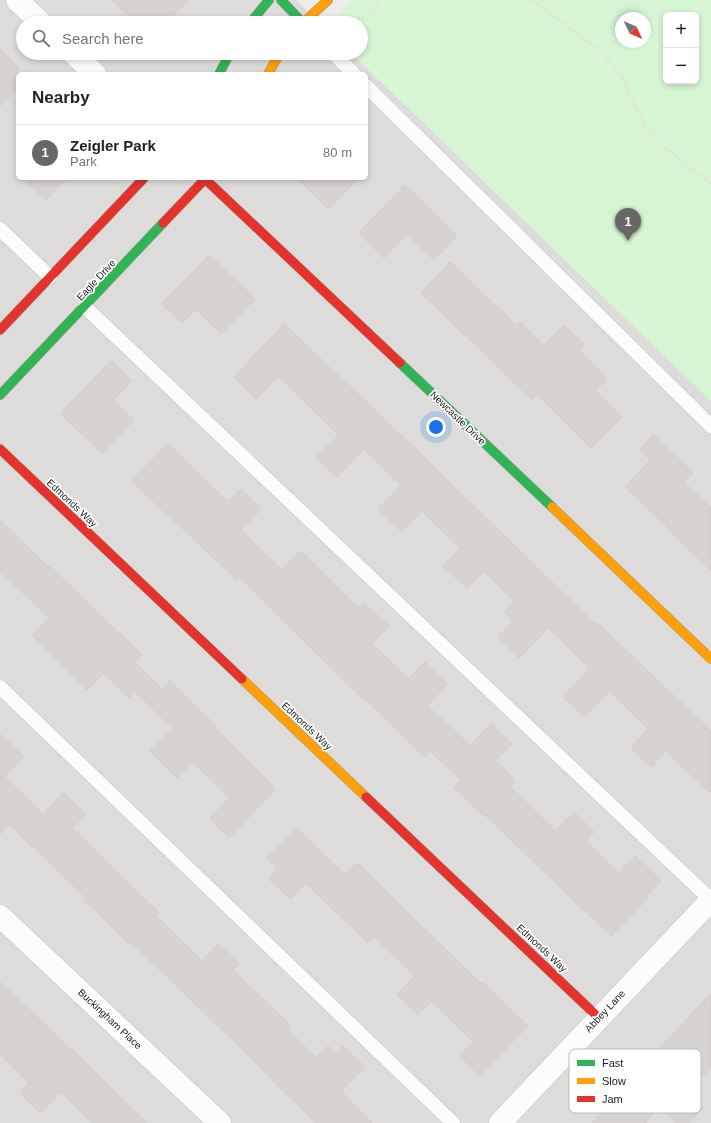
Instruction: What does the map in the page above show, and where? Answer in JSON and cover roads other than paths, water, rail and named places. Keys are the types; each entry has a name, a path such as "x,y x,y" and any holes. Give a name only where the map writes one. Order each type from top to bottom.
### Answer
{"street":[{"path":"17,0 34,16"},
{"path":"256,16 269,0"},
{"path":"280,0 296,16"},
{"path":"311,16 328,0"},
{"path":"80,60 93,72"},
{"path":"220,72 226,60"},
{"path":"269,72 276,60"},
{"path":"0,330 142,180"},
{"name":"Eagle Drive","path":"0,395 85,307 203,180"},
{"name":"Newcastle Drive","path":"207,180 711,659"},
{"name":"Edmonds Way","path":"0,449 600,1018"},
{"name":"Abbey Lane","path":"570,1049 711,900"},
{"name":"Buckingham Place","path":"0,916 220,1123"},
{"name":"Abbey Lane","path":"500,1123 569,1051"}],"lane":[{"path":"340,60 352,72"},
{"path":"368,88 711,426"},
{"path":"0,229 50,277"},
{"path":"85,307 711,900"},
{"path":"0,687 454,1123"}],"place":[{"name":"Zeigler Park","path":"628,241"}]}
